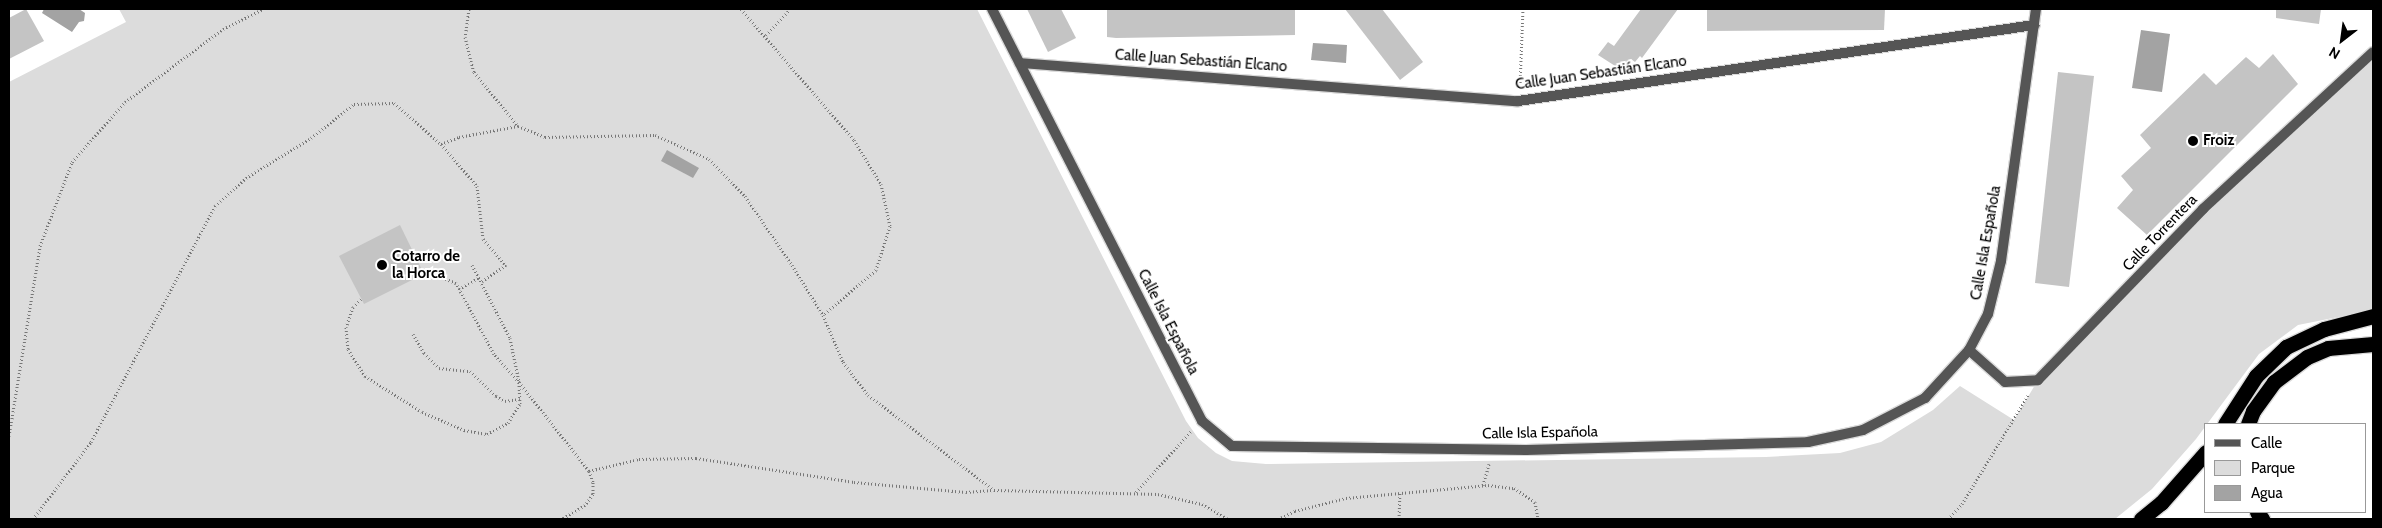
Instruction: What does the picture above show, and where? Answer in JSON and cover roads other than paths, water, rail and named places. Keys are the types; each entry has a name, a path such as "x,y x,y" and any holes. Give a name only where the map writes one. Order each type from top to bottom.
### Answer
{"highway":[{"path":"2226,423 2256,376 2286,347 2324,329 2373,316"},
{"path":"2248,423 2253,411 2274,382 2307,356 2328,348 2373,344"},
{"path":"2141,519 2161,503 2204,454"}],"street":[{"name":"Calle Isla Española","path":"992,9 1202,421 1232,446 1493,449 1808,442 1863,430 1924,398 1969,350 1988,314 2001,261 2036,9"},
{"name":"Calle Juan Sebastián Elcano","path":"1020,63 1518,102 2034,26"},
{"name":"Calle Torrentera","path":"1969,350 2005,382 2038,380 2203,209 2370,54 2373,44"}],"water":[{"path":"44,9 79,9 85,13 84,21 79,22 72,32 42,13"},
{"path":"2141,30 2170,34 2162,92 2132,88"},
{"path":"1313,43 1347,45 1346,63 1311,60"},
{"path":"667,150 699,168 693,178 661,161"}],"place":[{"name":"Froiz","path":"2193,141"},
{"name":"Cotarro de la Horca","path":"382,265"}]}
